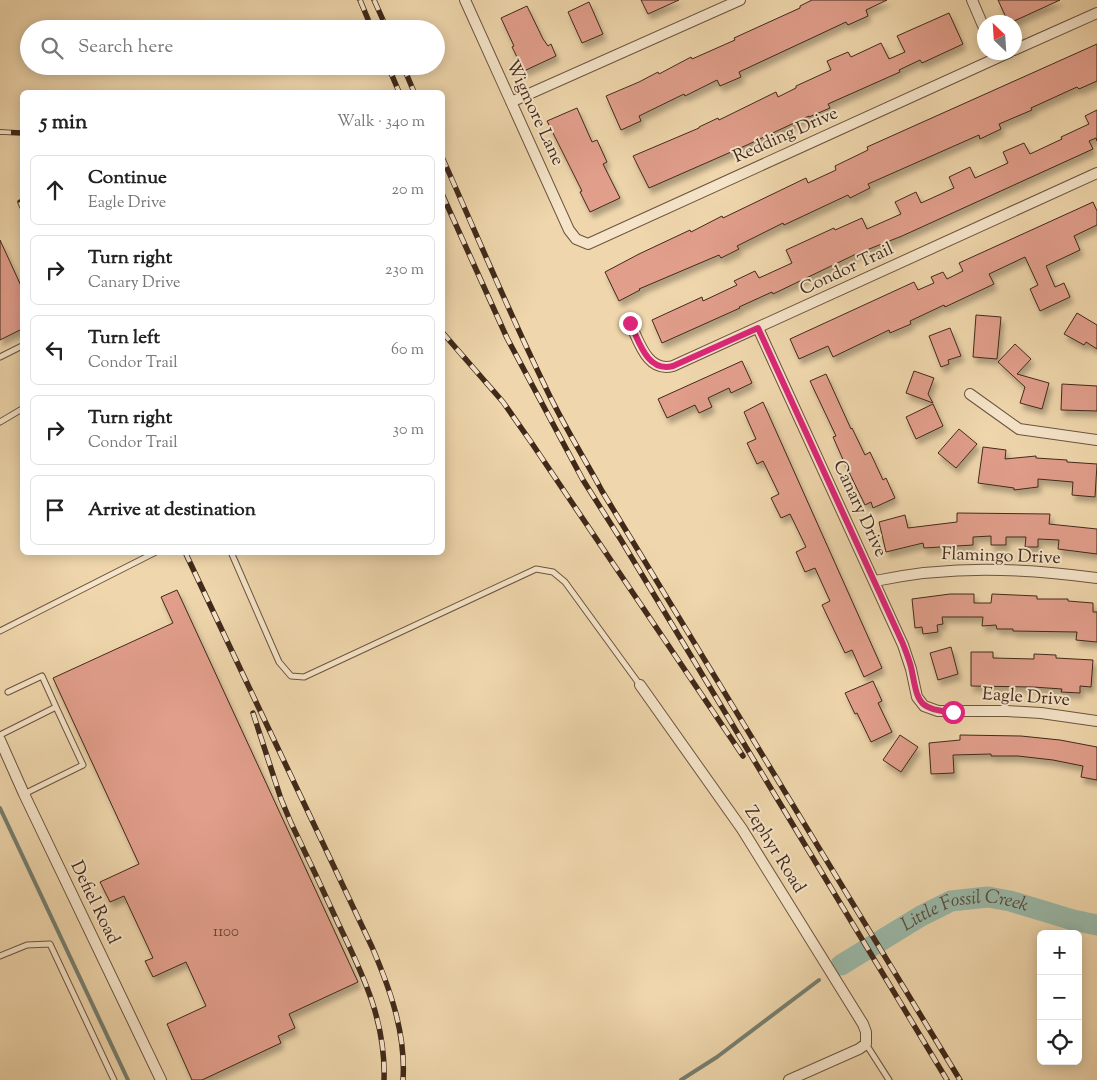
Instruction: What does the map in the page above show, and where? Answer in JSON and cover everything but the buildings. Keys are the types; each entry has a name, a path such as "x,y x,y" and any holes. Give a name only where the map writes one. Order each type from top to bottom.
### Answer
{"street":[{"name":"Wigmore Lane","path":"465,0 569,230 576,239"},
{"path":"511,102 740,0"},
{"path":"972,0 978,15"},
{"path":"1022,46 1097,13"},
{"name":"Redding Drive","path":"576,239 588,244 986,60"},
{"name":"Condor Trail","path":"630,323 647,357 653,364 660,368 673,366 1097,173"},
{"name":"Canary Drive","path":"758,328 903,644 911,668 917,697 924,706"},
{"path":"970,394 1019,429 1097,440"},
{"name":"Flamingo Drive","path":"874,581 924,572 956,569 1026,571 1097,578"},
{"name":"Zephyr Road","path":"640,685 742,829 863,1024 866,1041"},
{"name":"Eagle Drive","path":"924,706 938,711 1041,713 1097,721"},
{"name":"Defiel Road","path":"0,740 160,1080"},
{"path":"789,1080 853,1052 866,1041"}],"lane":[{"path":"0,356 20,347"},
{"path":"0,422 20,410"},
{"path":"0,631 150,555"},
{"path":"232,555 279,662 291,676 304,677 536,569 553,572 565,582 640,685"},
{"path":"8,692 42,676 84,765 24,794"},
{"path":"0,734 56,707"},
{"path":"0,956 27,945 50,944 114,1080"},
{"path":"866,1041 889,1080"}],"waterway":[{"path":"0,808 128,1080"},
{"name":"Little Fossil Creek","path":"841,965 921,916 951,901 988,897 1010,901 1073,920 1097,925"},
{"name":"Little Fossil Creek","path":"681,1080 717,1057 819,980"}],"railway":[{"path":"360,0 368,20"},
{"path":"374,0 383,20"},
{"path":"392,75 398,90"},
{"path":"407,75 413,90"},
{"path":"0,132 20,133"},
{"path":"445,164 505,300 572,438 602,491 960,1080"},
{"path":"445,201 507,338 583,480 947,1080"},
{"path":"445,335 503,402 743,756"},
{"path":"186,555 379,963 391,995 399,1028 402,1045 403,1080"},
{"path":"253,713 281,799 356,961 371,999 381,1038 384,1058 384,1080"}],"route":[{"path":"630,323 647,357 660,368 673,366 758,328 903,644 911,668 917,697 924,706 938,711 953,712"}]}
